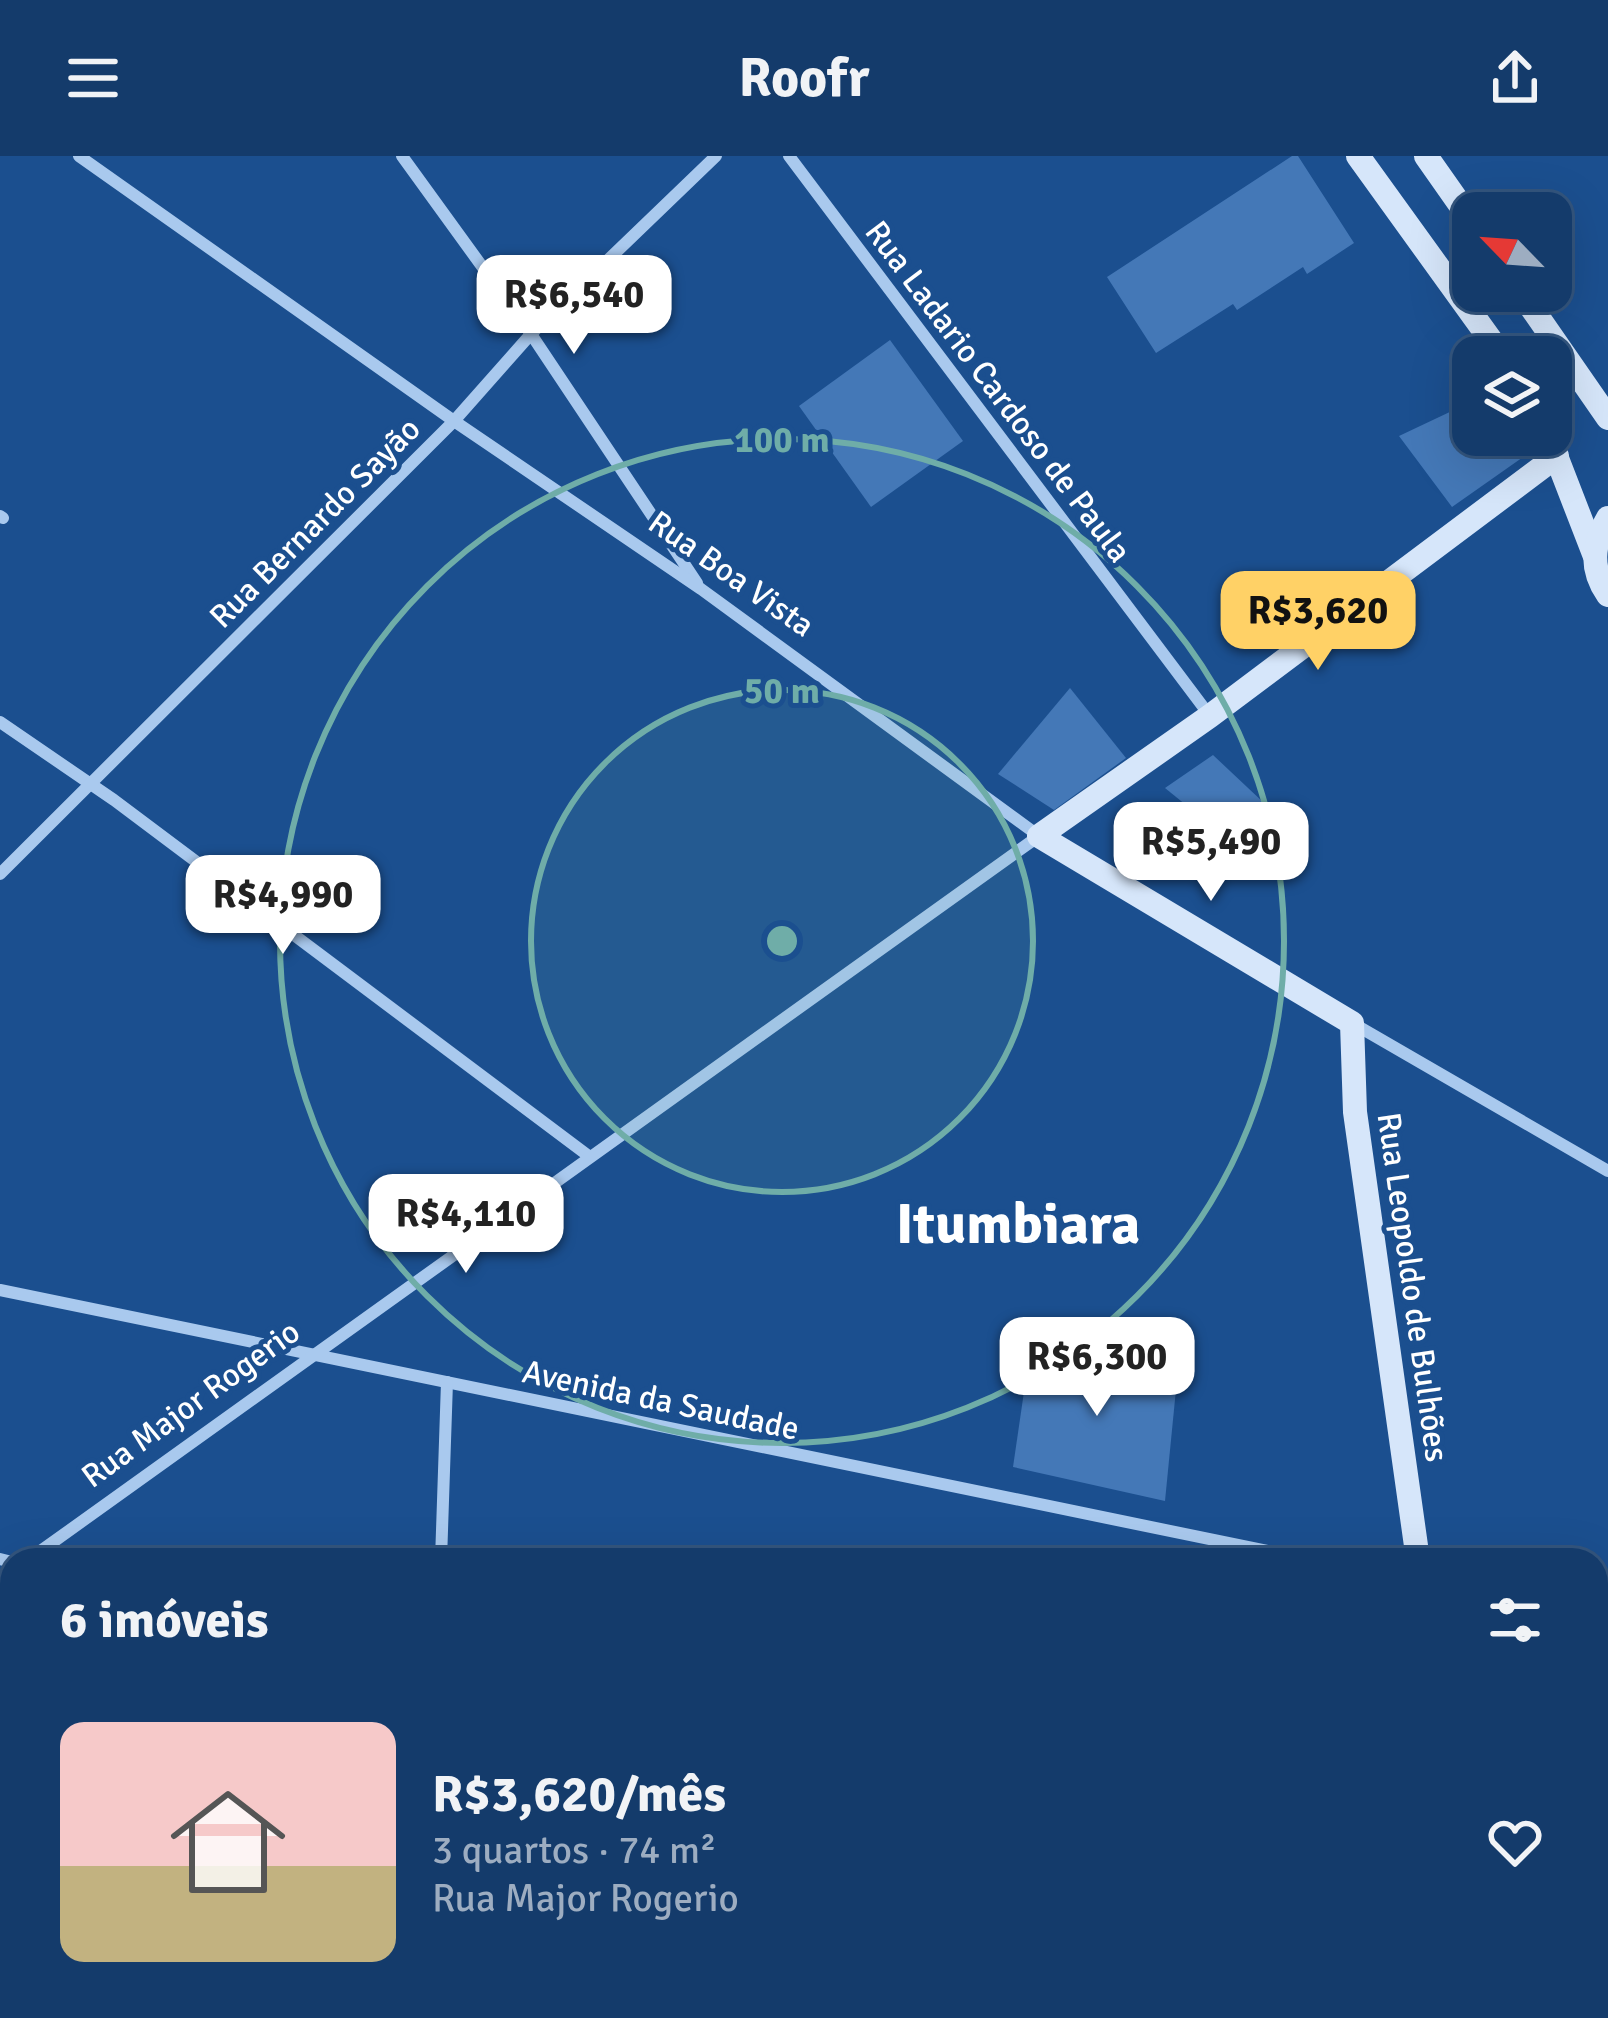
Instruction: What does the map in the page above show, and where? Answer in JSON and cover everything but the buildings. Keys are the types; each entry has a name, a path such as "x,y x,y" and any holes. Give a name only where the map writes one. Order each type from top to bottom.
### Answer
{"main road":[{"path":"1358,156 1488,336"},
{"path":"1426,156 1452,194"},
{"path":"1535,312 1608,417"},
{"name":"Rua Major Rogerio","path":"1039,836 1210,716 1540,456"},
{"path":"1557,456 1594,554 1596,573 1608,595"},
{"path":"1594,554 1608,518"},
{"name":"Rua Boa Vista","path":"1039,836 1352,1023"},
{"name":"Rua Leopoldo de Bulhões","path":"1352,1023 1355,1112 1416,1548"}],"street":[{"name":"Rua Boa Vista","path":"79,156 701,589 1039,836"},
{"path":"403,156 530,334 701,589"},
{"name":"Rua Bernardo Sayão","path":"0,874 454,421 530,334 716,156"},
{"name":"Rua Ladario Cardoso de Paula","path":"789,156 1210,716"},
{"path":"0,722 114,800 590,1157"},
{"name":"Rua Major Rogerio","path":"45,1548 1039,836"},
{"name":"Rua Boa Vista","path":"1352,1023 1608,1171"},
{"name":"Avenida da Saudade","path":"0,1290 1253,1548"},
{"path":"442,1548 447,1382"}],"district":[{"name":"Itumbiara","path":"1018,1223"}]}
